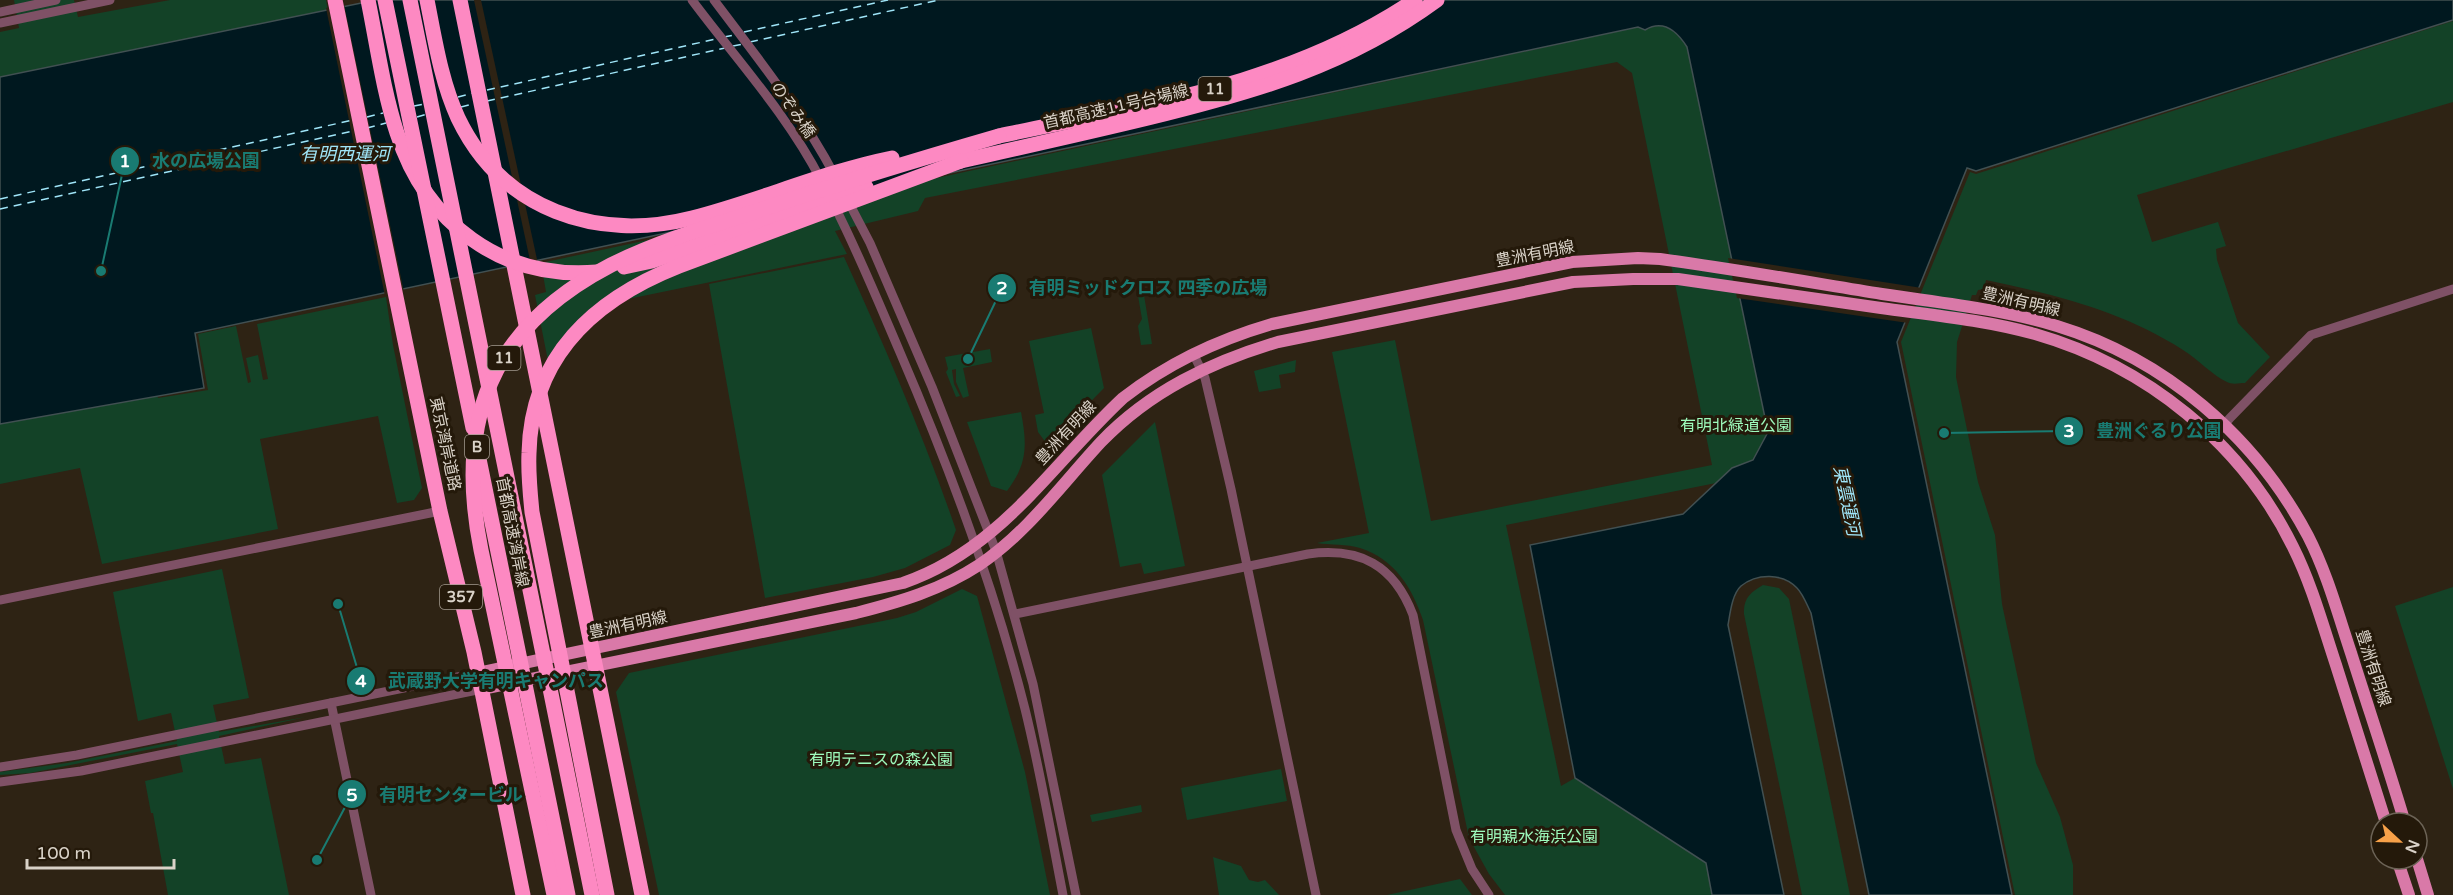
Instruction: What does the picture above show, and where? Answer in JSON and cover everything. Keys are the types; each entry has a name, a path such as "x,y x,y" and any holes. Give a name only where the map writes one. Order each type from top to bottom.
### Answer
{"highway":[{"name":"東京湾岸道路","path":"335,0 440,511 482,688 522,895"},
{"name":"11","path":"368,0 393,117 404,150 418,180 436,206 459,230 484,248 526,266 585,273 633,266 844,193 961,161"},
{"name":"首都高速湾岸線","path":"385,0 568,895"},
{"name":"首都高速湾岸線","path":"410,0 592,895"},
{"name":"11","path":"427,0 448,92 459,120 478,151 500,177 525,196 554,212 585,222 627,226 672,223 710,213 857,165 999,136"},
{"path":"460,0 642,895"},
{"name":"首都高速11号台場線","path":"999,136 1172,99 1252,78 1342,42 1415,0"},
{"name":"首都高速11号台場線","path":"961,161 1117,125 1265,87 1347,54 1402,24 1437,0"},
{"name":"11","path":"554,895 481,549 473,500 472,451 475,430 484,396 505,356 523,332 546,308 588,278 625,259 706,228 850,180 999,136"},
{"name":"11","path":"607,895 532,512 529,471 530,433 539,396 547,377 556,359 577,330 604,304 635,286 671,269 961,161"}],"main road":[{"name":"豊洲有明線","path":"482,688 593,658 924,576 975,547 990,534 1042,483 1096,423 1123,398 1148,379 1193,353 1232,336 1272,324 1572,262 1638,258 1680,262 1970,308 2055,326 2101,342 2176,384 2224,424 2275,481 2309,538 2331,590 2402,811"},
{"path":"1601,259 1613,265 1632,265 1635,268 1633,279"},
{"name":"豊洲有明線","path":"477,673 593,658 856,613 905,600 957,578 996,551 1028,522 1124,419 1173,385 1202,369 1238,354 1278,342 1573,282 1678,279 1968,320 2033,333 2076,347 2118,366 2170,399 2214,437 2261,492 2293,547 2313,593 2382,811"},
{"path":"2401,871 2409,895"},
{"path":"2421,871 2428,895"}],"street":[{"path":"0,12 56,0"},
{"path":"0,22 110,0"},
{"name":"のぞみ橋","path":"692,0 790,129 817,172 855,247 944,458 1003,630 1026,711 1063,895"},
{"name":"のぞみ橋","path":"714,0 812,134 870,243 953,435 996,551 1033,684 1076,895"},
{"path":"2214,437 2310,335 2453,289"},
{"path":"1193,353 1202,369 1207,386 1248,566 1316,895"},
{"path":"0,600 440,511"},
{"path":"1014,614 1308,554 1345,552 1373,563 1387,572 1405,595 1413,615 1456,830 1472,869 1489,895"},
{"path":"0,767 54,760 477,673"},
{"path":"0,782 15,782 81,771 482,688"},
{"path":"331,703 371,895"}],"green space":[{"path":"14,0 74,0 78,17 170,0 326,0 328,11 86,60 141,330 158,398 208,390 198,334 236,326 248,383 251,382 246,358 258,355 263,380 268,379 257,324 386,297 393,345 422,488 414,500 397,503 378,416 260,439 278,529 102,564 80,468 0,484 0,32 19,28"},
{"path":"2453,21 2453,102 2137,195 2152,242 2218,222 2226,246 2216,249 2217,260 2238,323 2270,357 2245,383 2227,382 2160,336 2088,306 1986,280 1984,289 1972,295 1957,342 1956,377 1978,482 1995,535 2002,604 2036,763 2060,817 2073,865 2073,895 2015,895 1901,342 1970,172 1976,174"},
{"path":"1652,25 1664,26 1673,30 1687,47 1768,432 1753,460 1732,468 1716,483 1506,525 1561,786 1575,778 1706,863 1712,895 1505,895 1489,874 1469,838 1423,620 1413,597 1400,576 1383,559 1360,548 1317,543 1369,533 1332,352 1395,340 1431,521 1712,465 1632,73 1617,62 925,198 918,211 835,231 847,254 599,305 549,366 535,295 546,292 541,263 1639,27 1645,30"},
{"path":"844,257 903,392 956,530 950,545 905,568 873,577 765,598 709,284"},
{"path":"1143,289 1152,344 1141,345 1138,326 1142,319 1137,290"},
{"path":"1091,328 1104,388 1047,444 1038,432 1035,415 1044,413 1029,341"},
{"path":"990,349 992,362 963,368 969,396 963,398 956,382 956,369 952,370 954,384 960,396 956,397 946,372 948,369 945,357"},
{"path":"1296,360 1295,372 1279,375 1281,388 1259,392 1254,371"},
{"path":"1021,412 1024,453 1019,471 1007,491 991,486 967,422"},
{"path":"1155,422 1185,566 1144,574 1141,563 1120,567 1102,475"},
{"path":"222,569 249,698 213,705 219,732 306,717 219,736 225,764 261,758 289,895 168,895 145,781 183,772 177,744 30,773 0,775 0,772 67,763 177,741 171,713 138,721 113,592"},
{"path":"1763,585 1779,588 1789,599 1850,895 1802,895 1744,614 1749,596"},
{"path":"2453,587 2453,789 2395,606"},
{"name":"有明テニスの森公園","path":"962,589 977,596 1025,772 1050,895 659,895 616,692 629,673 897,618 916,612"},
{"path":"1281,769 1287,801 1187,820 1181,788"},
{"path":"1141,805 1142,812 1092,822 1090,815"},
{"path":"1213,857 1241,866 1249,880 1258,882 1265,880 1279,895 1219,895"},
{"path":"1460,879 1472,895 1387,895"}],"water":[{"path":"376,0 2453,0 2453,20 1976,171 1967,168 1897,342 2012,895 1869,895 1811,613 1797,588 1785,580 1770,576 1755,579 1741,586 1735,594 1728,625 1784,895 1712,895 1706,863 1575,778 1530,545 1683,514 1732,468 1753,460 1768,432 1687,47 1669,28 1658,26 1645,30 1638,27 195,333 204,388 0,424 0,77"}],"pier":[{"path":"474,0 481,0 538,264 531,265"},
{"path":"344,4 404,292 385,296 326,8"},
{"path":"1728,258 1922,288 1908,323 1737,298"}],"ferry route":[{"path":"744,32 888,0"},
{"path":"750,42 939,0"},
{"path":"724,37 734,35"},
{"path":"487,90 716,39"},
{"path":"733,46 743,44"},
{"path":"487,101 725,48"},
{"path":"458,97 473,93"},
{"path":"414,106 424,104"},
{"path":"461,107 473,104"},
{"path":"367,117 383,113"},
{"path":"417,117 427,114"},
{"path":"0,199 353,120"},
{"path":"367,128 386,123"},
{"path":"0,209 353,131"}],"place":[{"name":"水の広場公園","path":"101,271"},
{"name":"有明ミッドクロス 四季の広場","path":"968,359"},
{"name":"豊洲ぐるり公園","path":"1944,433"},
{"name":"武蔵野大学有明キャンパス","path":"338,604"},
{"name":"有明センタービル","path":"317,860"}],"water label":[{"name":"有明西運河","path":"345,154"},
{"name":"東雲運河","path":"1847,501"}],"park label":[{"name":"有明北緑道公園","path":"1736,426"},
{"name":"有明親水海浜公園","path":"1534,837"}]}
